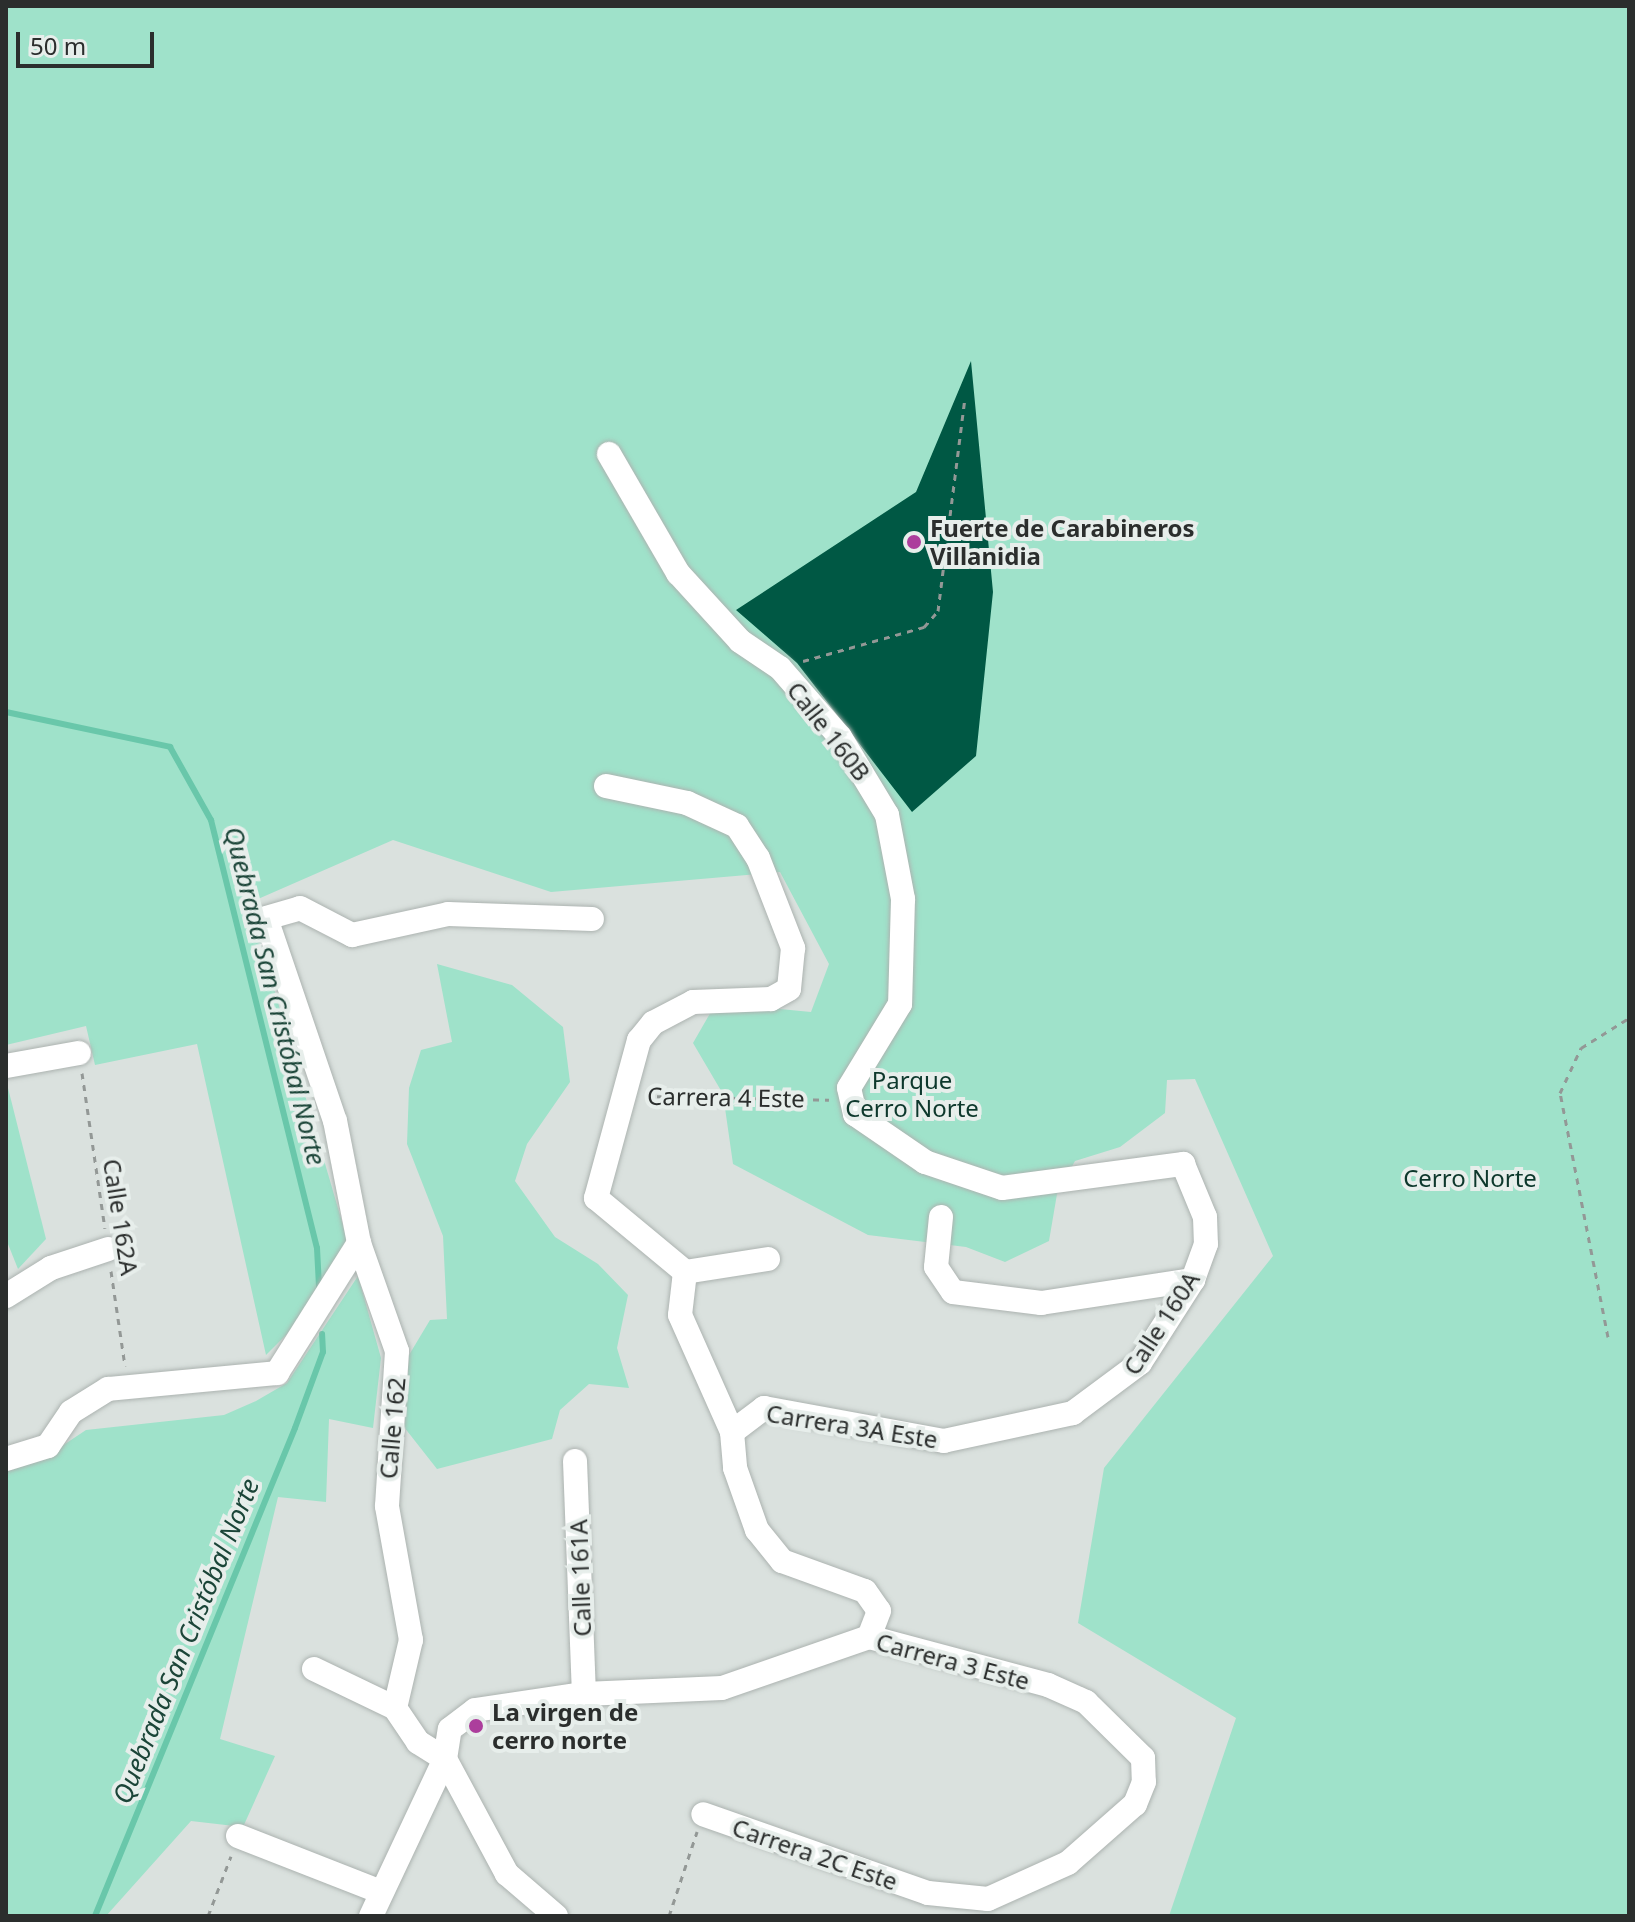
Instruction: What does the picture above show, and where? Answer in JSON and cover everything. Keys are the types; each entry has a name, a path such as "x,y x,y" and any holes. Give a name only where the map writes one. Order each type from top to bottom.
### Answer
{"street":[{"name":"Calle 160B","path":"609,454 678,573 740,641 780,668 840,737 887,815 903,899 904,955 900,1004 885,1038 855,1074 849,1100"},
{"path":"606,786 702,807 737,826 776,899 795,964 789,989 771,999 693,1002 653,1023 639,1040 596,1198 685,1272 768,1259"},
{"name":"Calle 162","path":"395,1708 411,1640 387,1506 397,1351 359,1243 335,1121 266,918 300,908 352,935 448,914 592,919"},
{"path":"6,1066 79,1053"},
{"name":"Calle 160A","path":"849,1100 862,1121 894,1145 1002,1188 1183,1164 1197,1184 1206,1229 1193,1280 1122,1382 1073,1413"},
{"path":"941,1217 936,1267 953,1292 1041,1303 1193,1280"},
{"path":"6,1459 48,1446 91,1396 128,1386 277,1373 359,1243"},
{"path":"6,1296 51,1268 108,1249"},
{"path":"685,1272 680,1315 732,1432 735,1468 768,1548 801,1571 865,1591 879,1611 869,1637"},
{"name":"Carrera 3A Este","path":"732,1432 764,1408 944,1441 1073,1413"},
{"name":"Calle 161A","path":"575,1461 584,1694"},
{"name":"Carrera 3 Este","path":"445,1759 450,1729 475,1710 584,1694 722,1688 869,1637 1048,1685 1086,1702 1143,1758 1135,1804 1068,1863 988,1899 928,1893"},
{"path":"314,1669 395,1708 418,1742 445,1759 507,1874 556,1916"},
{"path":"371,1916 445,1759"},
{"name":"Carrera 2C Este","path":"703,1814 928,1893"},
{"path":"238,1836 381,1892"}],"path":[{"path":"780,668 924,627 938,611 965,397"},
{"path":"1608,1337 1560,1093 1581,1048 1629,1018"},
{"name":"Calle 162A","path":"79,1053 128,1386"},
{"name":"Carrera 4 Este","path":"622,1095 849,1100"},
{"path":"669,1916 703,1814"},
{"path":"208,1916 238,1836"}],"green space":[{"path":"6,6 1629,6 1629,1916 1169,1916 1236,1718 1078,1623 1104,1468 1273,1256 1195,1079 1167,1080 1165,1113 1120,1147 1075,1161 1057,1194 1049,1241 1005,1262 966,1247 868,1235 733,1164 723,1094 693,1043 716,1003 811,1012 829,964 780,872 551,892 393,840 249,903 347,1239 295,1326 266,1355 197,1044 95,1065 86,1026 6,1045"},
{"path":"437,964 512,985 563,1027 570,1082 527,1144 515,1181 555,1237 598,1264 628,1295 617,1348 629,1388 589,1384 560,1410 552,1439 437,1469 404,1427 409,1355 430,1320 447,1319 443,1236 407,1144 409,1088 421,1050 452,1042"},
{"path":"6,1080 46,1239 18,1269 6,1239"},
{"path":"358,1276 381,1358 373,1428 329,1419 326,1502 278,1497 220,1739 275,1756 243,1827 191,1821 106,1916 6,1916 6,1469 47,1456 86,1430 224,1415 256,1401 287,1383"}],"building":[{"name":"Fuerte de Carabineros Villanidia","path":"971,361 993,592 976,756 912,812 797,663 736,610 916,492"}],"waterway":[{"name":"Quebrada San Cristóbal Norte","path":"6,712 170,747 211,820 317,1248 319,1287"},
{"name":"Quebrada San Cristóbal Norte","path":"95,1916 295,1428 323,1352 322,1334"}],"place":[{"name":"Fuerte de Carabineros Villanidia","path":"914,542"},
{"name":"La virgen de cerro norte","path":"476,1726"}],"park label":[{"name":"Parque Cerro Norte","path":"912,1094"},
{"name":"Cerro Norte","path":"1470,1178"}]}
